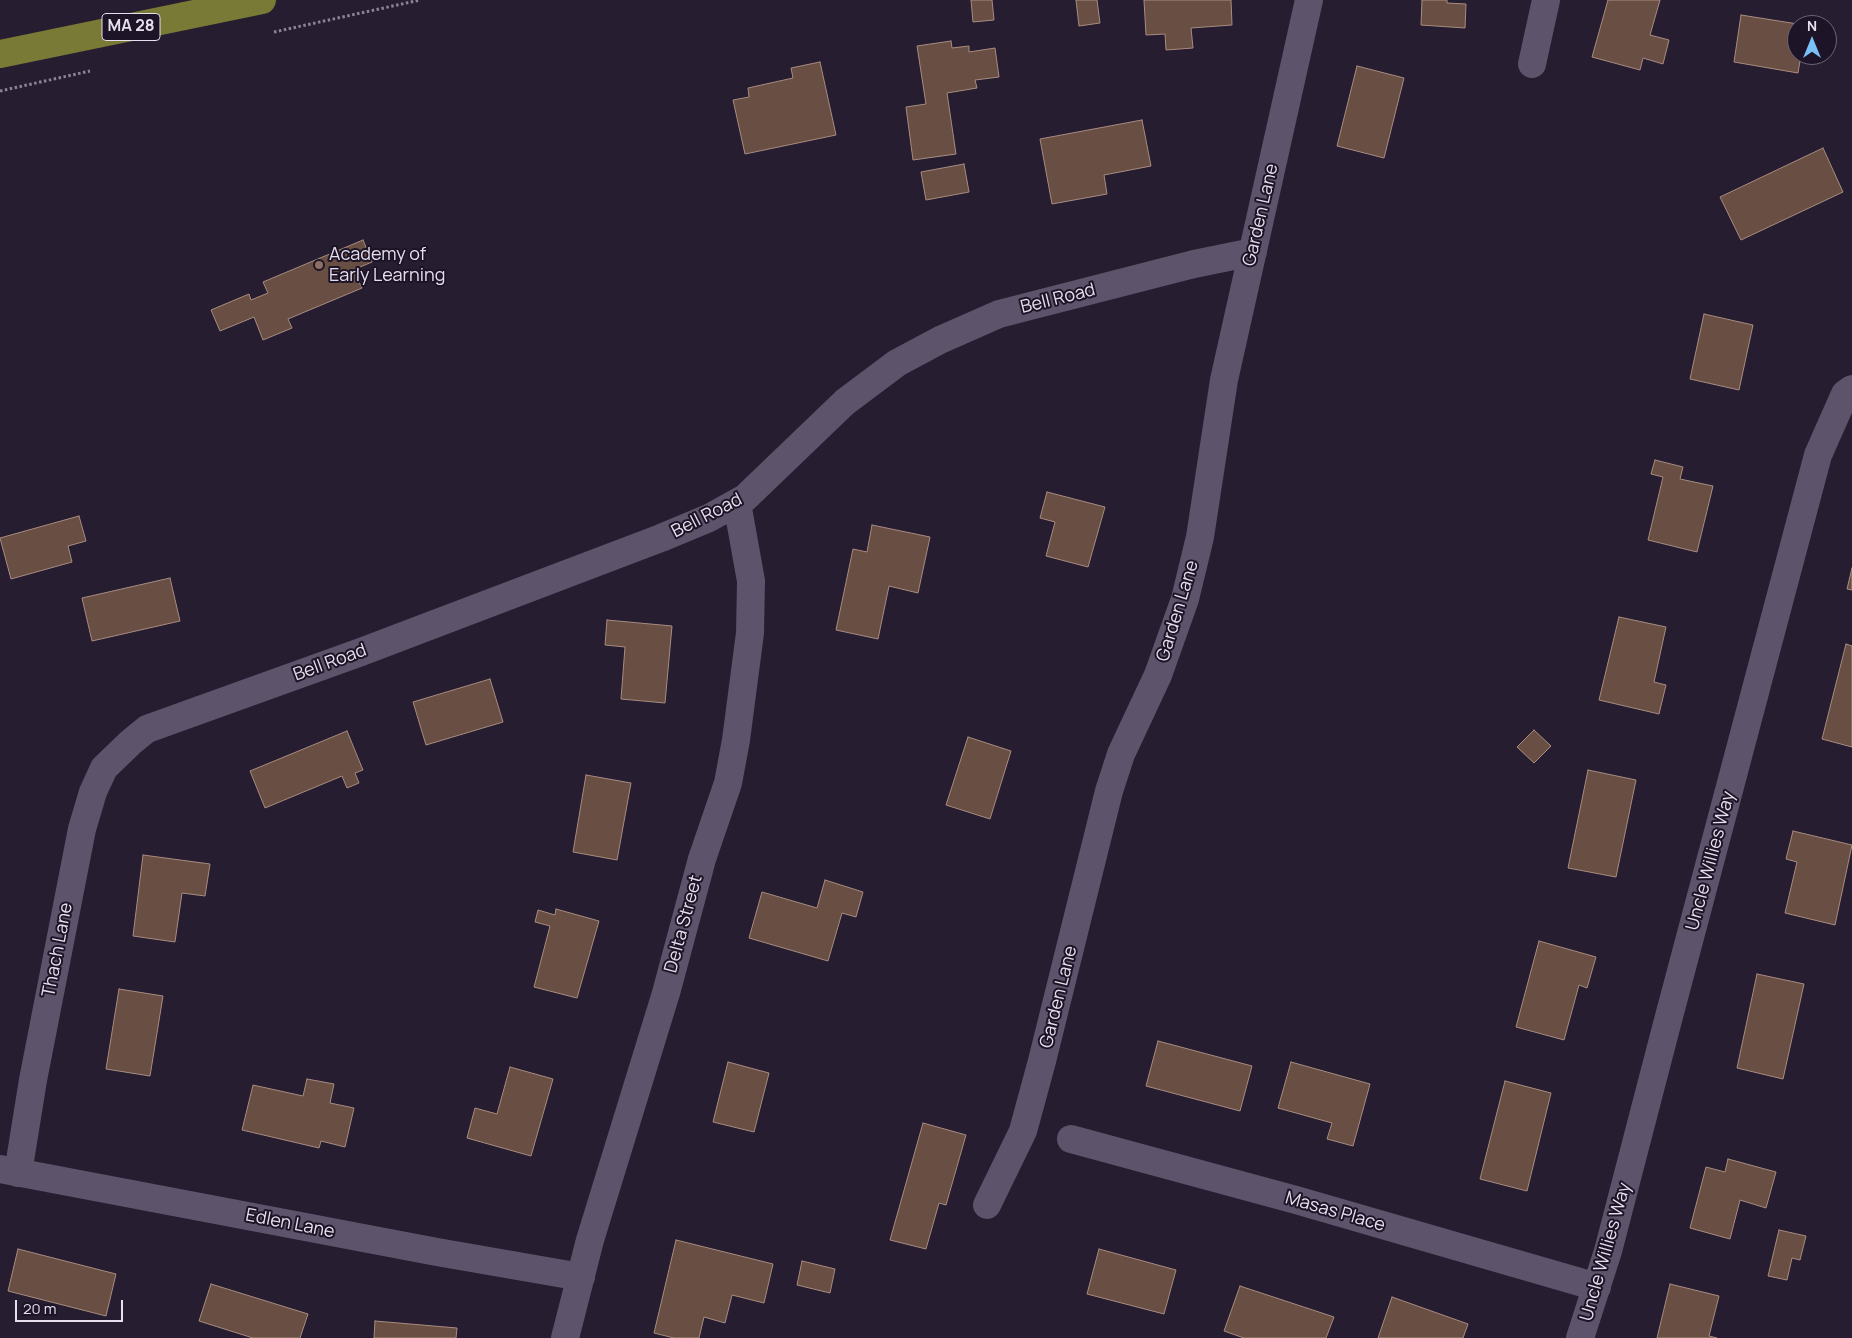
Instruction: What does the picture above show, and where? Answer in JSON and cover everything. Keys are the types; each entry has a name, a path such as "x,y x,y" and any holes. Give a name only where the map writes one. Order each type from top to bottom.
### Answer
{"main road":[{"name":"MA 28","path":"0,54 262,0"}],"street":[{"name":"Garden Lane","path":"987,1205 1023,1131 1109,791 1121,754 1158,675 1185,599 1200,537 1224,380 1310,0"},
{"path":"1532,64 1546,0"},
{"name":"Bell Road","path":"131,742 147,729 361,652 709,518 746,498 845,402 897,363 940,340 1000,314 1194,264 1253,252"},
{"name":"Uncle Willies Way","path":"1580,1338 1608,1251 1818,455 1845,394 1852,390"},
{"name":"Delta Street","path":"566,1338 590,1240 666,993 702,859 728,783 736,740 750,633 751,582 737,503"},
{"name":"Thach Lane","path":"9,1171 33,1080 82,829 93,792 104,768 131,742"},
{"name":"Masas Place","path":"1071,1140 1296,1200 1597,1287"},
{"name":"Edlen Lane","path":"9,1171 581,1277"}],"building":[{"path":"971,0 992,0 994,20 973,22"},
{"path":"1076,0 1097,0 1100,23 1079,26"},
{"path":"1144,0 1231,0 1232,25 1191,28 1193,48 1166,50 1165,34 1146,35"},
{"path":"1422,0 1447,0 1447,3 1466,4 1465,28 1421,25"},
{"path":"1608,0 1660,0 1650,35 1669,40 1663,64 1643,58 1640,70 1592,57"},
{"path":"1741,15 1787,22 1787,65 1799,65 1798,73 1734,62"},
{"path":"951,41 952,48 969,46 969,52 995,48 999,77 975,80 977,88 947,93 956,154 913,160 906,107 926,104 917,46"},
{"path":"820,62 836,135 745,154 733,100 749,97 748,88 793,78 791,68"},
{"path":"1357,66 1404,78 1384,158 1337,146"},
{"path":"1142,120 1151,166 1104,175 1107,194 1052,204 1040,139"},
{"path":"1823,148 1843,192 1741,240 1720,197"},
{"path":"964,164 969,192 926,200 921,172"},
{"path":"363,240 372,262 353,270 362,288 288,319 292,328 263,340 254,317 220,331 211,310 249,294 251,300 268,293 263,282"},
{"path":"1704,314 1753,325 1739,390 1690,379"},
{"path":"1655,460 1683,467 1680,479 1713,486 1697,552 1648,540 1663,477 1651,474"},
{"path":"1047,492 1105,507 1088,567 1046,556 1055,522 1040,518"},
{"path":"79,516 86,541 68,546 72,562 11,579 0,538"},
{"path":"872,525 930,537 918,593 889,586 878,639 836,630 853,549 867,552"},
{"path":"1852,568 1852,590 1847,589"},
{"path":"170,578 180,621 92,641 82,598"},
{"path":"1619,617 1666,627 1654,682 1666,685 1659,714 1599,700"},
{"path":"607,620 672,626 665,703 621,699 625,647 605,645"},
{"path":"1846,644 1852,646 1852,747 1822,739"},
{"path":"490,679 503,722 426,745 413,702"},
{"path":"1534,730 1551,746 1534,763 1517,747"},
{"path":"347,731 363,770 355,773 359,783 347,788 342,776 265,808 250,771"},
{"path":"968,737 1011,751 990,819 946,805"},
{"path":"1588,770 1636,780 1616,877 1568,868"},
{"path":"586,775 631,783 617,860 573,852"},
{"path":"1793,831 1852,845 1835,925 1785,913 1797,862 1786,859"},
{"path":"143,855 210,864 205,896 182,893 175,942 133,936"},
{"path":"825,880 863,892 856,917 842,913 828,961 749,938 762,892 817,908"},
{"path":"556,909 599,921 577,998 534,987 550,926 535,922 538,910 555,915"},
{"path":"1539,941 1596,957 1587,988 1579,985 1564,1040 1516,1027"},
{"path":"1757,974 1804,984 1783,1079 1737,1068"},
{"path":"119,989 163,996 150,1076 106,1069"},
{"path":"1158,1041 1252,1066 1240,1111 1146,1086"},
{"path":"728,1062 769,1073 754,1132 713,1122"},
{"path":"1291,1062 1370,1084 1353,1146 1327,1139 1332,1123 1278,1108"},
{"path":"510,1067 553,1079 531,1156 467,1138 475,1108 497,1114"},
{"path":"307,1079 334,1084 330,1103 354,1108 345,1147 321,1141 319,1148 242,1130 253,1085 303,1096"},
{"path":"1505,1081 1551,1093 1527,1191 1480,1179"},
{"path":"923,1123 966,1135 946,1205 939,1203 926,1249 890,1240"},
{"path":"1728,1159 1776,1172 1766,1208 1740,1200 1730,1239 1690,1228 1706,1167 1725,1172"},
{"path":"1779,1230 1806,1236 1800,1260 1792,1258 1787,1280 1768,1276"},
{"path":"676,1240 773,1264 764,1303 732,1295 725,1323 704,1317 699,1338 674,1338 654,1333"},
{"path":"18,1249 116,1274 106,1316 8,1291"},
{"path":"1099,1249 1176,1270 1164,1314 1087,1294"},
{"path":"802,1261 835,1269 830,1293 797,1285"},
{"path":"211,1284 308,1314 300,1338 253,1338 199,1321"},
{"path":"1670,1284 1719,1296 1709,1336 1717,1338 1657,1338"},
{"path":"1240,1286 1334,1317 1326,1338 1244,1338 1224,1331"},
{"path":"1392,1297 1468,1324 1463,1338 1378,1338"},
{"path":"375,1321 457,1328 456,1338 374,1338"}],"place":[{"name":"Academy of Early Learning","path":"319,265"}]}
